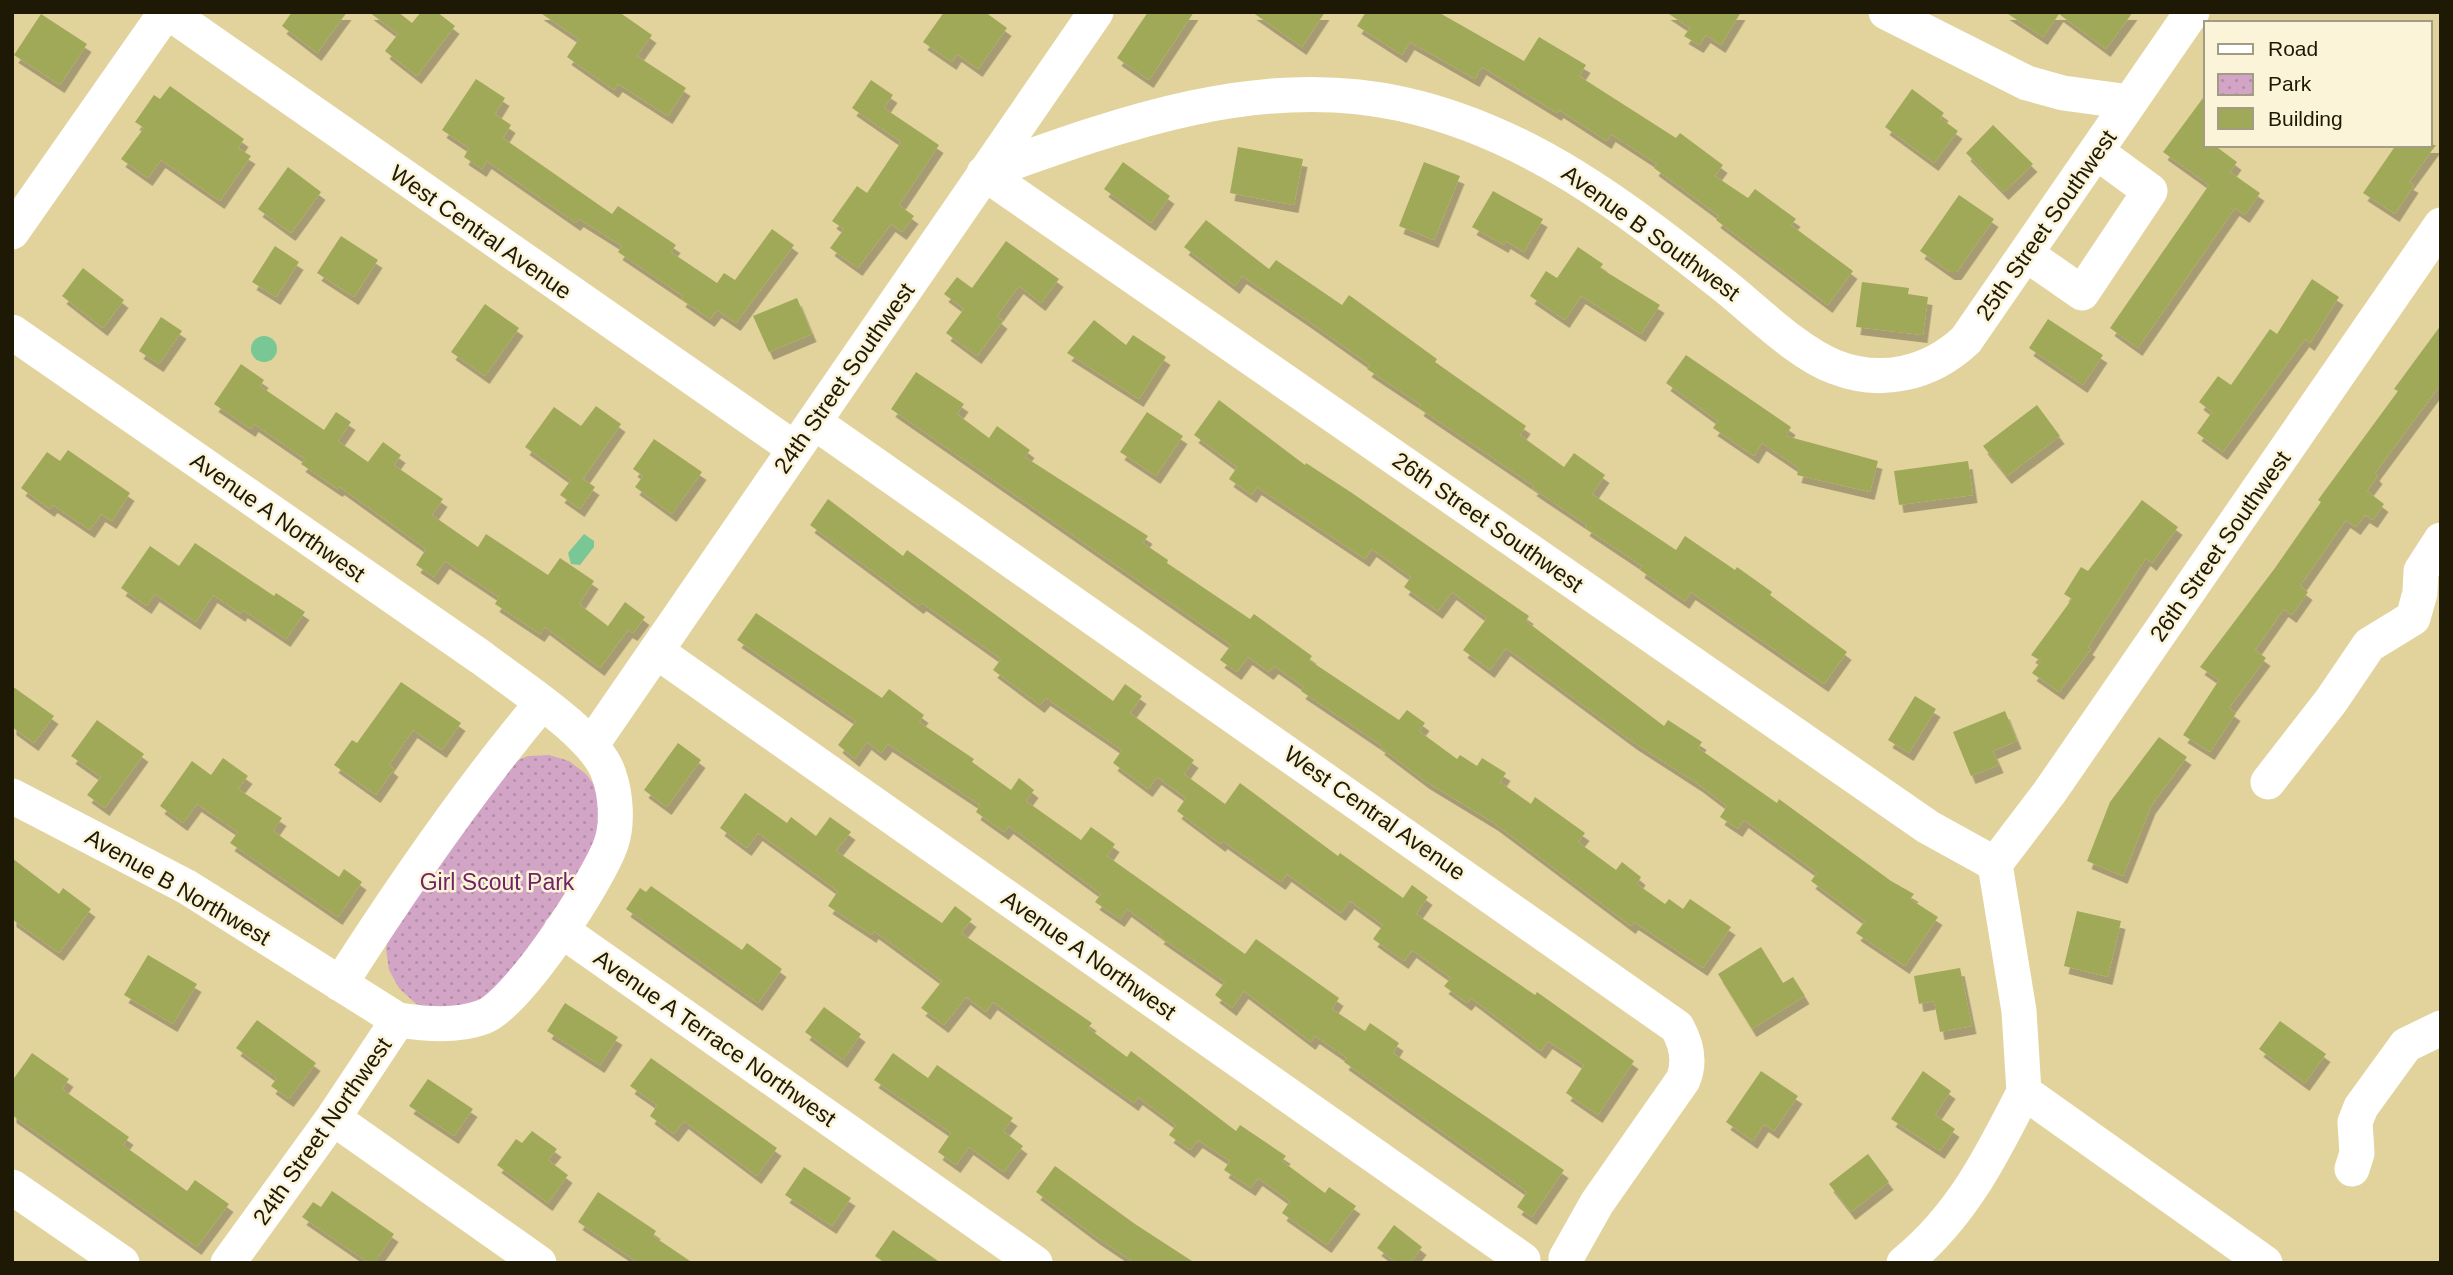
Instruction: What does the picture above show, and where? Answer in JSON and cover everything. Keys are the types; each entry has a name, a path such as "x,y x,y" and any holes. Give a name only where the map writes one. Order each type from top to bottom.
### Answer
{"street":[{"path":"12,232 167,12"},
{"name":"West Central Avenue","path":"167,12 804,436 1677,1027 1686,1044 1686,1072 1683,1080 1597,1203 1568,1261 1522,1261"},
{"name":"24th Street Southwest","path":"592,744 1096,12"},
{"path":"1886,12 2027,83 2063,93 2130,102"},
{"name":"25th Street Southwest","path":"1857,373 1892,376 1918,370 1954,352 1966,340 2098,153 2192,12"},
{"name":"Avenue B Southwest","path":"984,173 1072,142 1196,106 1277,96 1318,95 1400,103 1456,118 1524,146 1591,185 1802,347 1832,366 1857,373"},
{"path":"1037,97 1045,118 1072,142"},
{"path":"2026,254 2082,293 2150,191 2098,153"},
{"name":"26th Street Southwest","path":"984,173 1928,827 1995,864 2057,782 2441,225"},
{"name":"Avenue A Northwest","path":"12,332 470,650 541,703"},
{"path":"2268,782 2369,645 2413,618 2420,593 2421,571 2441,540"},
{"name":"Avenue A Northwest","path":"656,650 1522,1261"},
{"path":"340,984 387,910 483,773 541,703 592,744 609,774 615,822 612,842 561,930 513,995 484,1017 439,1024 398,1020"},
{"name":"Avenue B Northwest","path":"12,796 187,887 340,984"},
{"path":"1904,1263 1929,1242 1966,1198 1986,1168 2024,1092 2019,1011 1995,864"},
{"name":"Avenue A Terrace Northwest","path":"561,930 1035,1263"},
{"name":"24th Street Northwest","path":"228,1263 333,1118 398,1020 340,984"},
{"path":"2352,1169 2357,1153 2355,1122 2361,1107 2406,1045 2441,1028"},
{"path":"2024,1092 2220,1250 2265,1263"},
{"path":"333,1118 539,1263"},
{"path":"12,1186 122,1263"}],"green space":[{"name":"Girl Scout Park","path":"549,755 569,761 586,774 598,790 603,806 593,853 502,986 477,1007 429,1010 415,1003 399,988 389,970 386,949 390,929 509,764 528,756"}],"shaded area":[{"path":"264,336 273,340 277,349 273,358 264,362 255,358 251,349 255,340"},
{"path":"584,534 594,541 594,547 580,565 571,564 568,553"}],"building":[{"path":"292,12 347,12 317,53 282,26"},
{"path":"369,12 398,12 412,23 421,12 437,12 455,26 417,76 385,51 398,34"},
{"path":"539,12 619,12 652,35 637,56 686,88 668,116 618,84 614,90 567,57 579,39"},
{"path":"944,12 985,12 1007,28 978,69 957,54 952,62 923,42"},
{"path":"1148,12 1194,12 1149,80 1117,58"},
{"path":"1252,12 1325,12 1302,47"},
{"path":"1366,12 1438,12 1524,61 1539,37 1586,65 1579,76 1676,138 1680,133 1723,165 1715,176 1748,198 1755,189 1796,219 1791,225 1853,271 1828,305 1716,220 1719,216 1654,168 1657,164 1611,134 1607,141 1559,110 1557,113 1482,67 1475,79 1410,42 1402,55 1357,26"},
{"path":"1666,12 1741,12 1721,45 1706,35 1699,45 1684,36 1690,28"},
{"path":"2005,12 2133,12 2106,49 2059,14 2043,37"},
{"path":"41,14 87,44 60,85 14,55"},
{"path":"476,79 505,98 495,114 511,125 503,138 612,214 618,206 676,245 671,252 717,283 724,273 735,280 772,229 794,245 736,323 717,310 710,319 681,299 683,296 618,252 622,246 579,219 576,223 487,161 482,169 464,157 469,148 442,130"},
{"path":"871,80 893,95 884,108 939,145 899,205 914,216 902,232 891,224 858,268 830,248 844,229 832,221 857,186 867,193 901,142 852,108"},
{"path":"170,86 244,139 238,148 251,156 220,201 161,160 148,178 121,159 144,128 135,122 154,95 160,99"},
{"path":"1912,89 1944,113 1940,118 1958,131 1934,163 1885,127"},
{"path":"2204,97 2204,147 2217,147 2237,162 2230,172 2260,193 2245,215 2235,208 2138,348 2110,328 2209,185 2163,152"},
{"path":"1993,125 2033,164 2004,192 1966,153"},
{"path":"2436,145 2409,182 2414,185 2395,214 2363,193 2395,147"},
{"path":"1238,147 1303,159 1294,205 1230,193"},
{"path":"1123,162 1170,196 1151,223 1104,189"},
{"path":"1424,162 1460,176 1434,240 1399,226"},
{"path":"288,167 321,192 291,233 258,209"},
{"path":"1493,191 1543,219 1524,252 1506,241 1504,245 1472,227"},
{"path":"1959,195 1994,219 1957,272 1950,272 1920,251"},
{"path":"1206,220 1269,269 1276,260 1342,305 1349,295 1437,359 1435,362 1526,426 1520,435 1564,467 1574,453 1605,475 1592,494 1676,550 1685,536 1735,570 1737,567 1847,652 1824,684 1691,592 1685,601 1640,570 1642,566 1585,528 1587,525 1532,488 1534,486 1419,408 1421,405 1367,369 1370,365 1308,321 1242,276 1235,286 1184,247"},
{"path":"341,236 378,260 354,297 317,273"},
{"path":"1006,241 1059,279 1041,303 1019,286 997,316 1003,321 977,356 946,333 964,309 944,294 957,277 972,288"},
{"path":"275,246 299,262 276,297 252,282"},
{"path":"1578,247 1603,264 1600,268 1660,305 1641,334 1581,296 1565,320 1530,296 1546,271 1557,278"},
{"path":"83,268 124,300 103,328 62,296"},
{"path":"2312,279 2339,297 2310,343 2305,339 2223,452 2197,433 2212,412 2199,402 2218,376 2231,385 2270,329 2277,334"},
{"path":"1862,282 1909,288 1908,294 1928,297 1923,335 1856,327"},
{"path":"797,298 812,334 769,352 753,316"},
{"path":"485,304 519,328 485,376 451,352"},
{"path":"161,317 182,331 159,364 139,351"},
{"path":"2048,319 2103,355 2083,385 2029,348"},
{"path":"1094,320 1126,345 1133,335 1166,357 1139,399 1067,353"},
{"path":"2441,325 2441,384 2375,473 2378,476 2367,491 2384,504 2373,520 2365,515 2356,527 2346,520 2300,586 2308,592 2292,615 2284,609 2255,650 2266,658 2229,708 2236,713 2210,752 2183,735 2219,680 2200,667 2275,568 2321,502 2318,500 2398,391 2394,389"},
{"path":"1686,355 1791,427 1786,436 1878,461 1870,492 1797,475 1799,468 1762,443 1754,456 1713,428 1718,421 1666,383"},
{"path":"241,364 264,380 260,386 324,430 336,412 351,422 338,441 368,462 383,442 401,455 394,465 443,499 432,515 478,547 486,534 548,575 560,558 594,581 579,604 608,626 625,602 645,617 633,633 628,630 600,668 545,627 540,634 495,604 499,597 445,561 434,577 416,565 426,549 340,487 338,489 301,464 305,459 254,424 251,429 214,404"},
{"path":"916,372 964,404 957,414 989,438 997,426 1030,450 1025,457 1148,536 1143,543 1168,560 1167,563 1250,619 1254,614 1312,656 1309,660 1399,720 1407,710 1425,723 1419,731 1457,759 1460,755 1477,766 1482,758 1506,773 1500,782 1531,804 1535,797 1585,833 1578,842 1616,870 1622,862 1641,877 1637,884 1665,904 1669,899 1683,909 1690,899 1731,927 1703,968 1634,922 1631,926 1494,823 1425,781 1380,747 1381,745 1301,691 1304,687 1274,666 1269,672 1248,657 1237,672 1220,660 1231,645 891,409"},
{"path":"1219,400 1305,465 1306,463 1352,493 1529,616 1526,621 1664,726 1668,720 1702,742 1698,748 1777,803 1779,799 1891,881 1914,894 1910,899 1938,917 1905,966 1856,933 1865,921 1811,881 1817,873 1744,820 1738,829 1720,817 1727,806 1698,784 1633,742 1506,648 1490,670 1463,650 1487,618 1452,592 1438,611 1404,587 1411,577 1372,549 1365,559 1257,487 1252,495 1229,479 1237,467 1194,435"},
{"path":"2037,405 2060,436 2007,476 1983,446"},
{"path":"596,406 621,424 583,479 595,487 580,509 560,495 571,480 525,447 554,407 581,426"},
{"path":"1147,412 1183,436 1156,476 1120,452"},
{"path":"654,439 702,472 672,514 635,487 643,476 633,469"},
{"path":"68,450 130,493 112,521 101,514 90,530 53,505 50,509 21,488 47,452 60,461"},
{"path":"1968,461 1973,495 1899,505 1894,471"},
{"path":"828,499 903,556 907,550 1113,701 1125,684 1142,696 1130,713 1194,760 1184,774 1225,804 1240,783 1338,856 1340,853 1403,898 1412,885 1428,897 1416,914 1535,995 1537,992 1634,1061 1598,1115 1566,1093 1584,1065 1548,1041 1541,1051 1471,998 1467,1003 1444,986 1451,978 1412,950 1404,961 1373,939 1383,925 1350,901 1341,913 1287,874 1281,882 1223,841 1221,844 1177,811 1186,798 1157,777 1148,789 1113,763 1122,750 1046,698 1040,705 993,670 1001,659 922,603 919,606 810,525"},
{"path":"2142,500 2178,527 2152,563 2146,558 2088,647 2091,649 2059,692 2032,673 2041,661 2031,655 2072,599 2064,594 2081,567 2088,571"},
{"path":"195,543 274,596 276,593 305,612 286,639 243,610 241,614 213,595 196,622 155,594 147,606 121,588 150,546 179,566"},
{"path":"756,613 882,698 889,689 924,715 919,722 974,759 972,762 1011,790 1019,778 1034,790 1026,801 1081,840 1091,827 1115,844 1107,856 1245,954 1256,939 1339,998 1332,1009 1365,1031 1370,1023 1399,1043 1393,1053 1564,1170 1532,1217 1517,1207 1527,1192 1344,1062 1347,1058 1315,1036 1311,1042 1244,991 1232,1008 1215,995 1225,982 1159,936 1161,934 1127,909 1120,919 1095,902 1101,894 1009,826 1004,832 976,812 980,805 888,744 881,753 867,742 855,759 838,745 856,721 737,640"},
{"path":"401,682 461,723 442,750 413,730 389,765 394,769 376,795 334,765 352,740 357,743"},
{"path":"12,686 54,716 34,743 12,727"},
{"path":"1915,696 1936,709 1909,753 1888,740"},
{"path":"2005,711 2017,741 1993,751 1999,765 1971,776 1953,732"},
{"path":"97,720 144,754 105,808 87,795 101,777 71,756"},
{"path":"2159,737 2187,757 2151,806 2123,876 2087,861 2110,802"},
{"path":"678,743 701,760 667,807 644,790"},
{"path":"223,758 248,776 238,789 282,818 273,831 339,877 344,869 362,882 338,917 230,843 238,832 197,804 183,823 160,806 192,761 211,775"},
{"path":"745,793 787,823 791,817 816,836 830,817 851,832 836,851 942,923 955,906 972,919 961,933 1092,1023 1088,1028 1127,1057 1131,1051 1236,1131 1240,1125 1286,1156 1282,1161 1325,1193 1329,1187 1356,1206 1327,1245 1282,1213 1290,1201 1258,1178 1251,1188 1224,1170 1230,1161 1198,1140 1190,1150 1169,1135 1176,1125 1138,1097 1134,1103 993,1002 986,1012 966,997 944,1025 921,1008 942,981 874,931 872,935 828,906 838,891 758,833 747,848 720,828"},
{"path":"12,858 59,894 63,888 91,909 59,953 12,919"},
{"path":"651,886 742,950 747,943 782,969 758,1003 626,909 640,888 646,892"},
{"path":"2077,911 2121,921 2108,977 2064,966"},
{"path":"1761,947 1783,983 1793,977 1805,996 1752,1029 1718,974"},
{"path":"148,955 197,984 173,1024 124,995"},
{"path":"1960,968 1972,1026 1940,1032 1934,1001 1919,1004 1914,976"},
{"path":"565,1003 618,1037 600,1065 547,1031"},
{"path":"824,1007 861,1034 843,1060 805,1032"},
{"path":"257,1020 316,1063 289,1099 271,1086 277,1078 236,1048"},
{"path":"2280,1021 2326,1054 2305,1083 2259,1049"},
{"path":"32,1053 69,1079 62,1089 129,1137 123,1145 187,1191 195,1180 229,1204 197,1247 12,1115 12,1081"},
{"path":"893,1053 928,1078 937,1065 1013,1118 1003,1131 1023,1146 1004,1172 969,1147 956,1165 938,1152 951,1133 874,1080"},
{"path":"651,1058 777,1148 757,1176 684,1121 674,1134 650,1116 657,1105 630,1086"},
{"path":"1761,1071 1798,1096 1774,1131 1764,1124 1753,1141 1726,1122"},
{"path":"1923,1071 1951,1091 1935,1115 1955,1129 1940,1151 1891,1119"},
{"path":"428,1079 473,1109 454,1136 409,1106"},
{"path":"532,1131 557,1149 548,1160 568,1175 548,1203 497,1165 516,1139 522,1143"},
{"path":"1868,1154 1889,1182 1851,1212 1829,1184"},
{"path":"1055,1166 1135,1224 1195,1263 1135,1263 1096,1237 1036,1192"},
{"path":"804,1167 851,1198 832,1226 785,1195"},
{"path":"332,1191 394,1234 374,1263 369,1263 302,1217 313,1202 321,1207"},
{"path":"598,1192 656,1231 653,1236 693,1263 639,1263 578,1222"},
{"path":"1394,1225 1422,1247 1410,1263 1397,1263 1377,1248"},
{"path":"893,1230 941,1263 885,1263 875,1256"}]}
